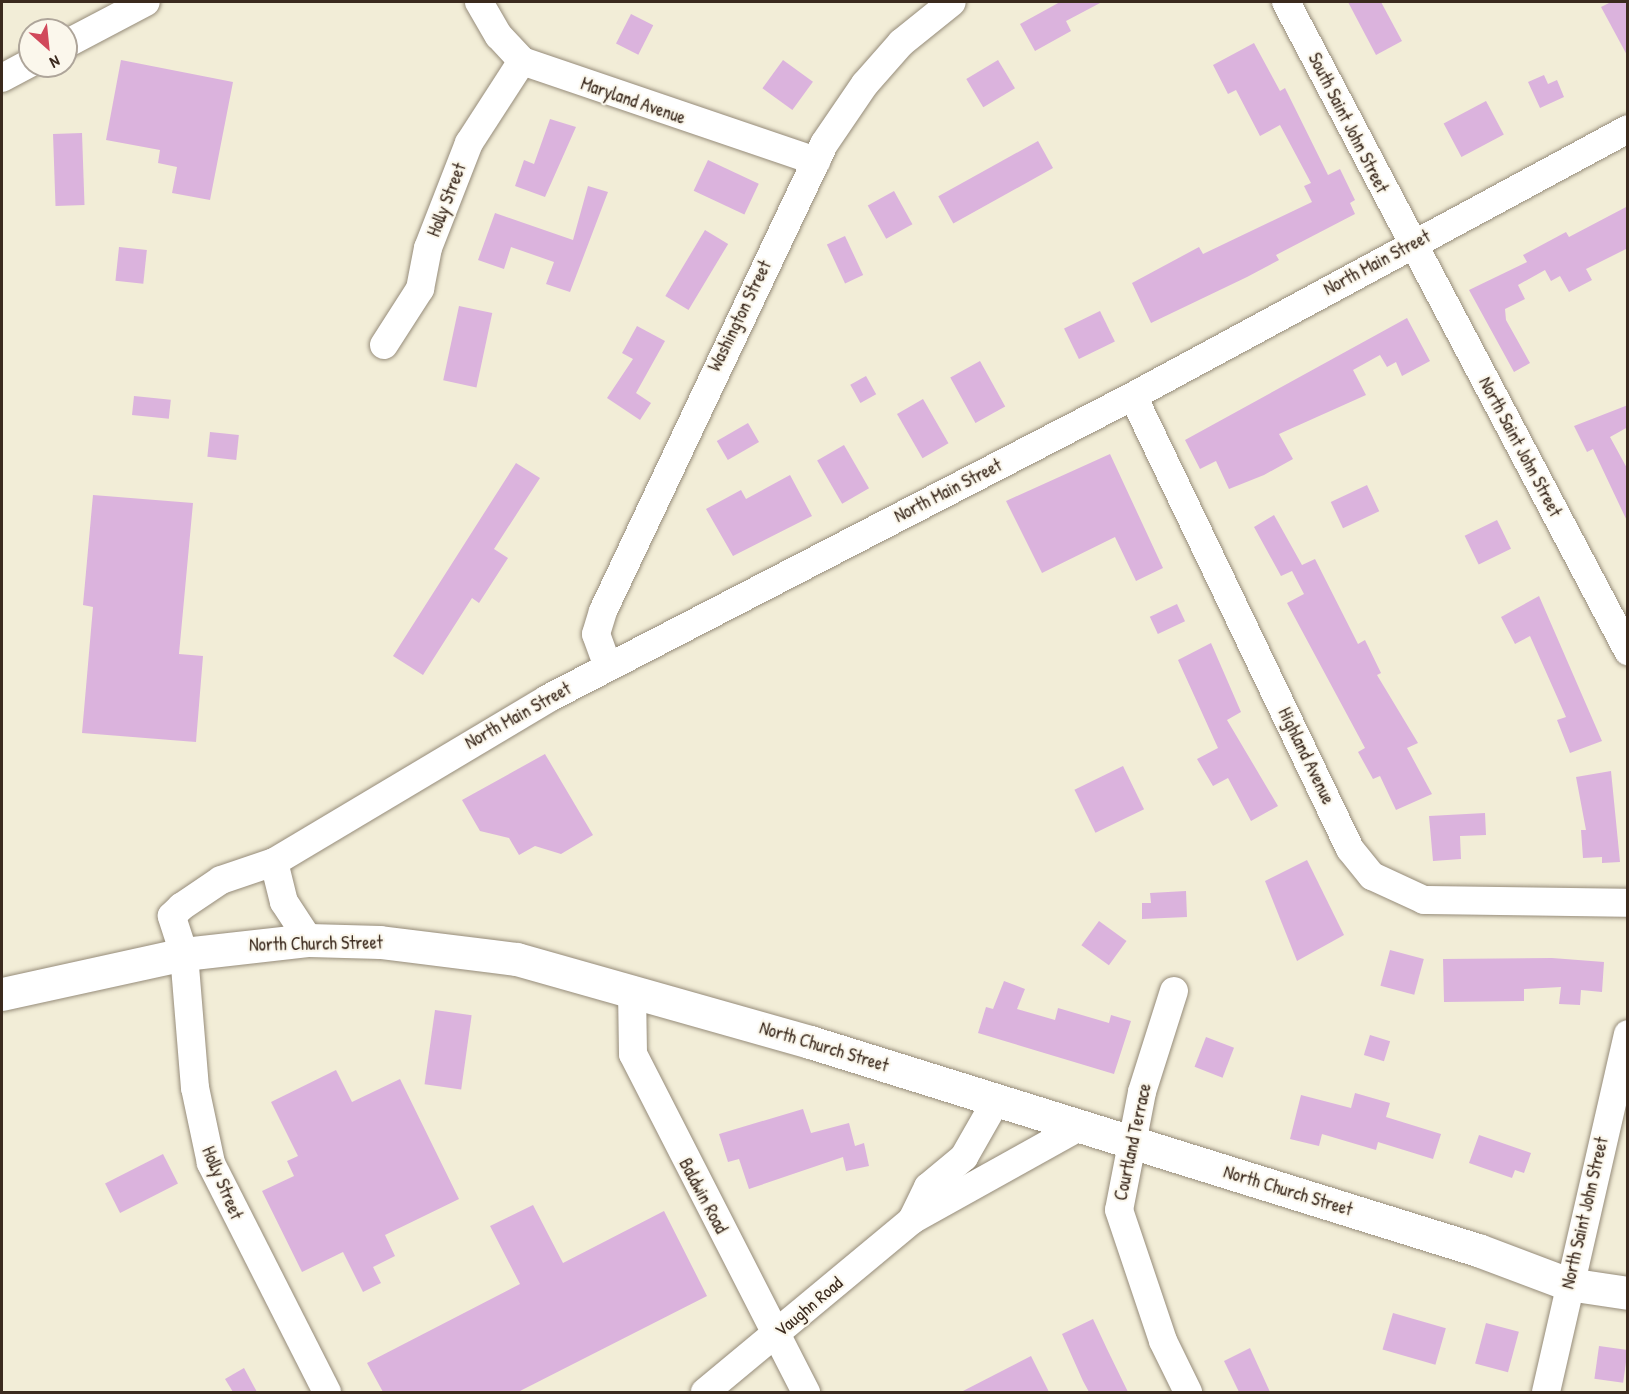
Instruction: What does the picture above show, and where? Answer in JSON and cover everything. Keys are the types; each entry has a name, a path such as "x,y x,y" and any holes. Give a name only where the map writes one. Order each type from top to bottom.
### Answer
{"main road":[{"name":"North Church Street","path":"2,994 184,954 309,940 380,942 517,959 632,990 996,1101 1467,1247 1568,1284 1628,1293"}],"street":[{"path":"78,38 146,2"},
{"name":"Maryland Avenue","path":"479,2 499,36 522,61 816,161"},
{"name":"Washington Street","path":"608,667 596,634 603,612 816,161 865,84 901,43 952,2"},
{"name":"South Saint John Street","path":"1286,2 1411,244"},
{"name":"Holly Street","path":"384,345 420,289 428,248 469,143 522,61"},
{"path":"2,78 18,69"},
{"name":"North Main Street","path":"184,954 172,916 221,880 274,862 385,791 608,667 1133,396 1411,244 1628,129"},
{"name":"North Saint John Street","path":"1411,244 1621,619 1628,651"},
{"name":"Highland Avenue","path":"1133,396 1350,849 1372,876 1424,900 1628,903"},
{"path":"274,862 284,902 309,940"},
{"name":"Holly Street","path":"184,954 195,1088 210,1163 327,1392"},
{"name":"Baldwin Road","path":"632,990 633,1054 775,1336 806,1392"},
{"name":"Courtland Terrace","path":"1174,991 1132,1144 1120,1226 1188,1392"},
{"name":"North Saint John Street","path":"1546,1392 1568,1284 1628,1034"},
{"name":"Vaughn Road","path":"912,1220 928,1187 964,1157 996,1101"},
{"name":"Vaughn Road","path":"705,1392 912,1220 1078,1127"}],"building":[{"path":"1060,2 1102,2 1066,21 1071,31 1035,51 1020,24"},
{"path":"1348,2 1381,2 1402,41 1376,55"},
{"path":"1611,2 1628,2 1628,57 1601,7"},
{"path":"631,14 653,25 638,55 616,43"},
{"path":"1254,43 1280,91 1285,88 1328,175 1340,169 1355,200 1350,203 1355,214 1276,255 1279,260 1151,323 1132,283 1199,247 1203,254 1312,202 1304,186 1311,183 1280,125 1260,136 1236,90 1228,94 1213,65"},
{"path":"121,60 233,82 210,200 172,193 177,167 158,163 160,150 106,140"},
{"path":"783,60 813,82 792,110 762,88"},
{"path":"998,60 1015,88 983,107 966,79"},
{"path":"1544,75 1548,84 1557,80 1564,97 1540,108 1528,82"},
{"path":"1486,101 1504,135 1461,157 1444,124"},
{"path":"550,119 576,127 545,197 515,186 524,160 534,164"},
{"path":"82,133 85,205 56,206 53,134"},
{"path":"1038,141 1053,168 953,223 938,196"},
{"path":"708,160 759,184 744,214 694,191"},
{"path":"588,186 608,192 570,292 546,284 554,262 511,247 504,269 478,260 495,213 573,240"},
{"path":"894,191 912,224 886,239 868,206"},
{"path":"1628,206 1628,248 1586,269 1592,280 1569,292 1560,276 1551,281 1545,270 1518,285 1525,299 1505,309 1506,320 1530,363 1514,372 1469,290 1527,262 1523,255 1566,232 1569,237"},
{"path":"705,230 728,244 688,310 665,296"},
{"path":"845,236 863,275 845,283 827,244"},
{"path":"119,247 147,250 143,284 115,281"},
{"path":"459,306 492,313 476,387 443,380"},
{"path":"1100,311 1115,342 1079,359 1064,329"},
{"path":"1407,318 1430,361 1402,376 1396,362 1387,367 1380,355 1353,370 1366,395 1279,434 1293,459 1264,475 1229,489 1216,461 1200,469 1185,440"},
{"path":"637,326 665,341 636,393 651,403 640,420 607,398 633,359 622,353"},
{"path":"980,361 1005,406 975,423 950,377"},
{"path":"866,376 876,394 860,403 850,385"},
{"path":"134,396 171,400 169,419 132,415"},
{"path":"923,399 948,443 923,458 897,414"},
{"path":"1628,405 1628,427 1610,437 1628,470 1628,523 1593,449 1587,452 1574,426"},
{"path":"748,423 759,442 728,460 717,441"},
{"path":"210,432 239,435 236,460 207,457"},
{"path":"844,445 869,488 842,504 817,460"},
{"path":"1110,454 1163,568 1136,581 1115,537 1042,573 1006,501"},
{"path":"516,463 540,478 494,549 508,558 479,603 472,598 423,675 393,656"},
{"path":"790,475 812,516 733,556 706,509 741,490 746,499"},
{"path":"1367,485 1379,511 1343,528 1331,502"},
{"path":"93,495 193,503 179,654 203,656 196,742 82,733 93,607 83,605"},
{"path":"1274,515 1302,565 1315,559 1358,644 1365,640 1381,673 1377,675 1418,743 1407,748 1432,794 1396,810 1380,776 1373,779 1358,752 1365,748 1287,603 1304,594 1292,571 1281,576 1254,527"},
{"path":"1497,520 1511,549 1479,565 1465,536"},
{"path":"1539,596 1602,741 1570,753 1557,720 1566,717 1530,636 1515,644 1501,617"},
{"path":"1177,604 1185,621 1158,634 1150,617"},
{"path":"1211,643 1241,712 1227,720 1278,806 1251,821 1228,778 1213,786 1197,759 1218,748 1178,660"},
{"path":"545,754 593,835 561,854 535,846 519,855 509,838 480,831 462,800"},
{"path":"1123,766 1144,809 1096,833 1074,790"},
{"path":"1611,771 1620,862 1602,863 1602,857 1583,858 1581,830 1586,830 1576,777"},
{"path":"1485,813 1486,835 1460,836 1461,859 1433,861 1429,816"},
{"path":"1307,860 1344,935 1297,961 1265,881"},
{"path":"1186,891 1187,917 1142,919 1142,903 1151,903 1150,893"},
{"path":"1099,921 1127,941 1109,965 1081,945"},
{"path":"1390,950 1424,959 1414,995 1380,986"},
{"path":"1552,958 1604,962 1602,992 1581,990 1580,1005 1559,1004 1561,987 1524,989 1524,1001 1444,1002 1443,959"},
{"path":"1004,981 1025,989 1017,1009 1055,1020 1058,1008 1109,1023 1111,1015 1131,1021 1114,1074 978,1033 986,1007 993,1009"},
{"path":"435,1010 472,1015 461,1089 425,1084"},
{"path":"1370,1035 1390,1041 1384,1061 1364,1055"},
{"path":"1206,1037 1234,1048 1223,1078 1195,1067"},
{"path":"336,1070 352,1102 400,1079 459,1199 385,1235 395,1256 373,1267 381,1283 363,1292 343,1252 302,1272 262,1191 294,1176 287,1161 298,1156 271,1102"},
{"path":"1355,1093 1390,1103 1386,1117 1441,1134 1433,1159 1378,1142 1376,1150 1322,1134 1319,1146 1290,1139 1301,1095 1351,1108"},
{"path":"803,1109 811,1133 849,1123 855,1146 864,1143 869,1166 846,1171 843,1157 749,1189 739,1159 728,1162 719,1134"},
{"path":"1479,1135 1531,1153 1524,1173 1515,1170 1512,1178 1469,1163"},
{"path":"163,1154 178,1183 120,1213 105,1184"},
{"path":"533,1205 563,1263 664,1211 707,1296 518,1392 383,1392 367,1363 520,1284 490,1226"},
{"path":"1393,1313 1446,1328 1435,1365 1383,1350"},
{"path":"1093,1319 1128,1392 1089,1392 1083,1381 1062,1334"},
{"path":"1486,1323 1519,1332 1508,1372 1475,1364"},
{"path":"1599,1346 1628,1350 1623,1383 1594,1379"},
{"path":"1250,1348 1270,1392 1239,1392 1224,1361"},
{"path":"1031,1356 1049,1392 961,1392"},
{"path":"244,1368 257,1392 233,1392 225,1379"}]}
